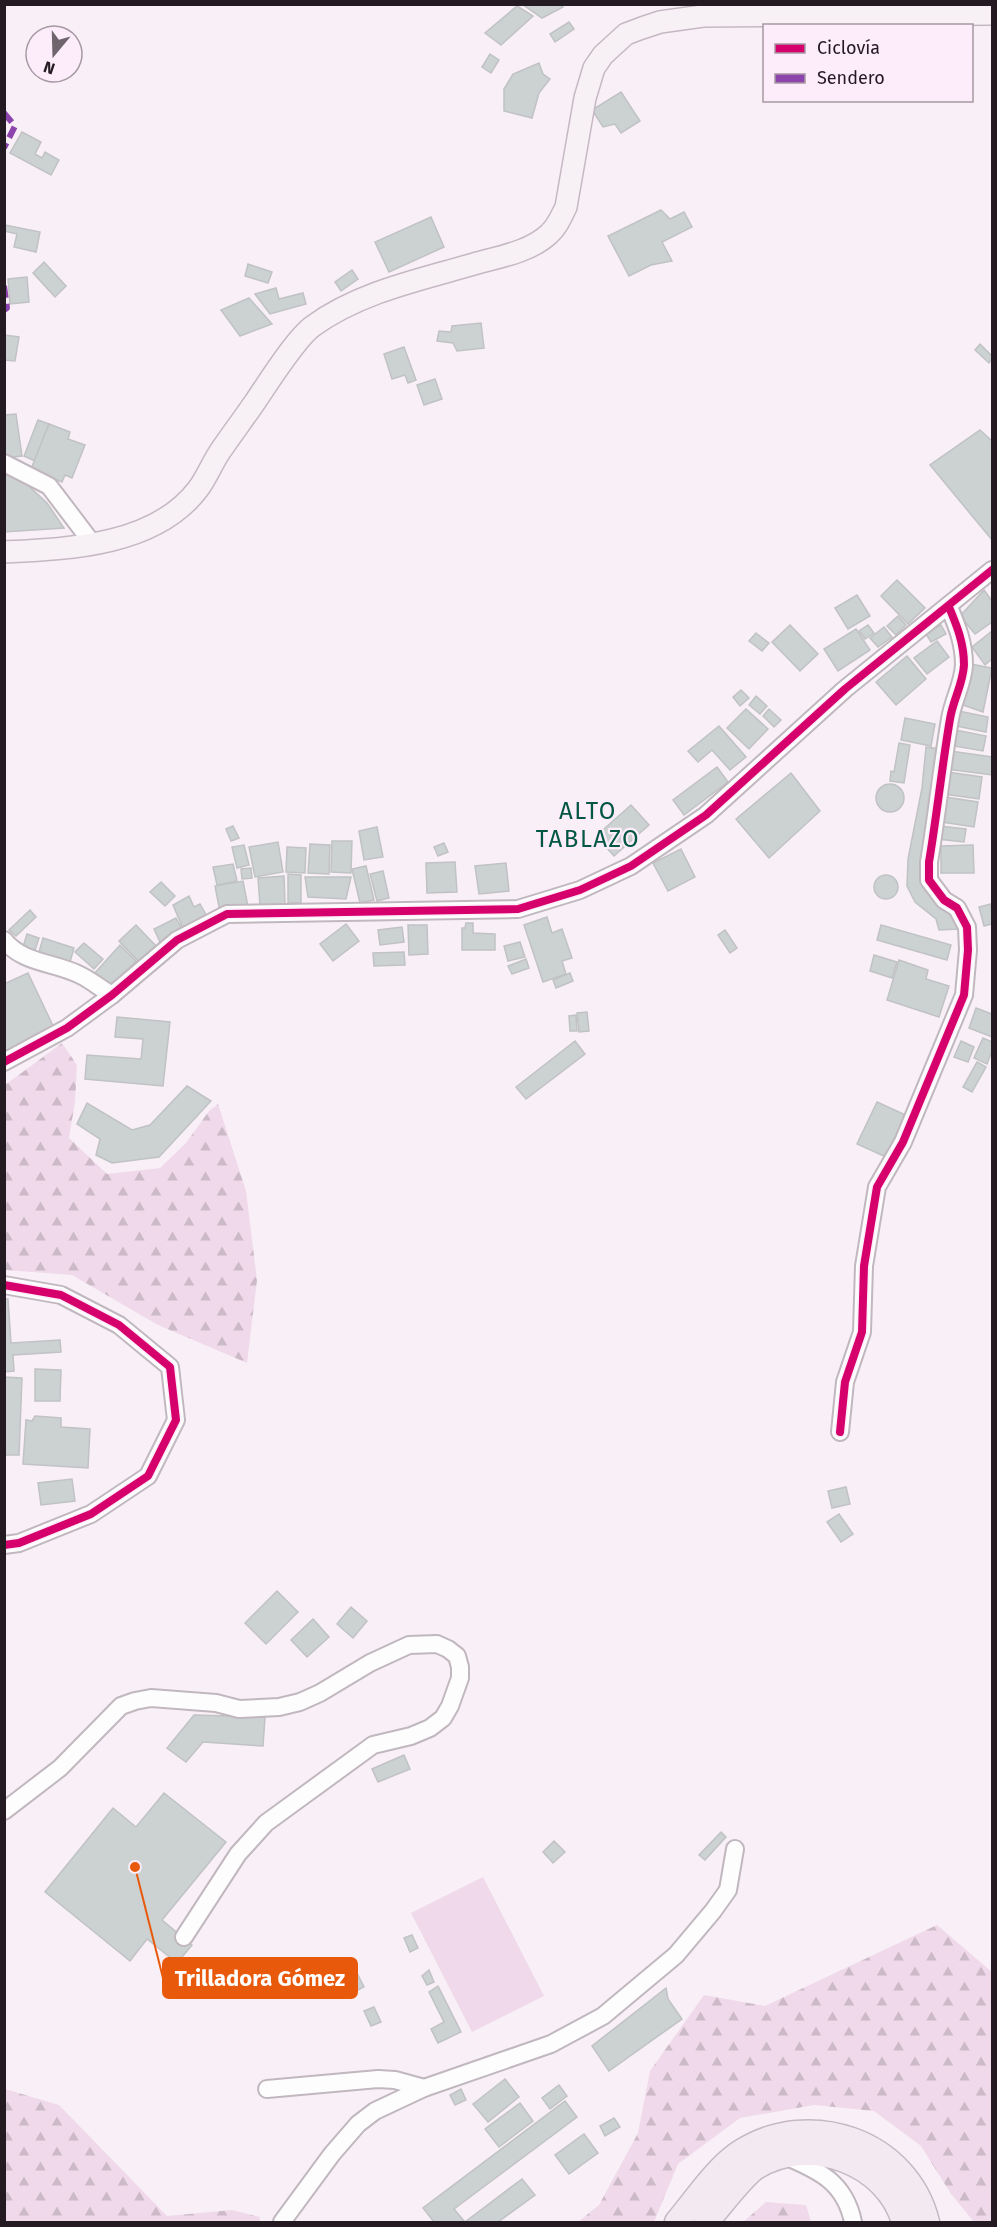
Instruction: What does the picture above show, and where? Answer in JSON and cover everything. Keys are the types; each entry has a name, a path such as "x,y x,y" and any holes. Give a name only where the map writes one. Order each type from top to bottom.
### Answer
{"highway":[{"path":"677,2223 714,2178 739,2153 774,2137 809,2132 846,2137 876,2150 893,2164 908,2182 924,2211 927,2223"},
{"path":"706,2223 753,2169 786,2156 811,2153 830,2155 860,2167 885,2189 895,2203 904,2223"}],"main road":[{"path":"4,552 93,544 132,534 158,522 178,508 197,490 221,450 265,387 311,327 344,308 385,289 515,252 549,235 566,207 585,98 594,68 603,55 626,34 660,22 728,10 962,9 993,14"}],"street":[{"path":"4,463 49,486 93,544"},
{"path":"4,1062 67,1028 112,995 177,940 227,914 518,909 580,890 631,866 706,815 845,689 993,570"},
{"path":"840,1432 845,1382 862,1332 864,1266 877,1187 903,1142 964,995 968,950 967,927 957,908 944,900 929,880 929,862 951,716 964,666 959,630 948,607"},
{"path":"4,939 26,957 79,974 112,995"},
{"path":"4,1285 61,1295 119,1325 170,1367 176,1420 148,1476 91,1514 19,1543 4,1545"},
{"path":"4,1811 60,1768 121,1706 135,1701 151,1698 216,1704 239,1709 279,1707 300,1702 320,1693 370,1663 409,1645 437,1644 457,1656 460,1678 443,1718 430,1728 411,1736 373,1745 266,1822 238,1854 184,1936"},
{"path":"285,2221 332,2154 358,2124 375,2111 424,2088 551,2044 603,2016 675,1955 712,1911 728,1890 735,1849"},
{"path":"267,2090 378,2079 394,2080 424,2088"},
{"path":"786,2156 817,2170 837,2185 851,2211 853,2223"}],"green space":[{"path":"62,1043 77,1065 75,1102 69,1138 107,1174 160,1168 186,1143 209,1111 218,1104 246,1191 257,1280 247,1363 158,1325 72,1275 5,1270 5,1085"},
{"path":"483,1877 544,1996 472,2032 411,1913"},
{"path":"937,1925 992,1972 992,2222 974,2222 951,2194 921,2146 874,2111 814,2105 740,2118 678,2164 654,2222 578,2222 599,2205 638,2133 650,2071 704,1995 765,2006"},
{"path":"5,2089 59,2105 167,2216 232,2210 260,2217 260,2222 5,2222"},
{"path":"766,2202 806,2205 811,2222 743,2222"}],"building":[{"path":"522,4 560,4 563,7 542,18"},
{"path":"517,6 533,16 501,45 485,33"},
{"path":"569,22 574,29 555,42 550,34"},
{"path":"490,54 499,60 491,73 482,67"},
{"path":"539,63 543,74 550,79 539,93 532,118 504,111 504,89 513,74"},
{"path":"621,92 640,121 621,133 615,124 603,127 592,110"},
{"path":"22,132 41,142 35,154 42,158 45,152 59,160 51,175 10,153"},
{"path":"661,210 670,219 684,212 692,227 662,242 672,261 651,265 629,276 608,236"},
{"path":"431,217 444,247 389,272 375,242"},
{"path":"5,225 40,232 36,252 14,247 17,234 4,231"},
{"path":"44,262 66,286 55,297 33,273"},
{"path":"248,264 272,272 268,283 245,276"},
{"path":"352,270 358,279 341,291 335,282"},
{"path":"27,277 29,302 10,304 8,279"},
{"path":"276,288 279,299 303,293 306,304 270,314 255,294"},
{"path":"249,298 272,324 240,336 221,310"},
{"path":"481,323 484,348 457,351 453,343 437,341 439,331 451,332 452,326"},
{"path":"4,335 19,337 15,361 4,360"},
{"path":"980,344 992,356 989,363 975,350"},
{"path":"404,347 416,380 408,383 405,375 392,379 384,354"},
{"path":"435,379 442,399 424,405 417,385"},
{"path":"16,414 22,456 4,458 4,415"},
{"path":"38,420 49,424 35,461 24,456"},
{"path":"49,424 70,432 68,439 85,445 72,478 65,475 62,482 31,469"},
{"path":"980,430 992,441 992,540 930,465"},
{"path":"4,473 22,480 47,503 64,528 4,532"},
{"path":"897,580 925,608 908,624 881,596"},
{"path":"984,590 992,601 992,622 975,634 960,616"},
{"path":"857,595 870,616 848,629 835,608"},
{"path":"898,616 906,625 896,635 887,626"},
{"path":"790,625 818,654 800,671 772,642"},
{"path":"868,625 874,633 865,639 859,631"},
{"path":"941,625 946,634 931,642 926,634"},
{"path":"884,627 892,637 878,647 870,638"},
{"path":"856,629 870,650 838,671 824,649"},
{"path":"992,631 992,659 985,665 972,647"},
{"path":"756,633 769,643 762,651 749,641"},
{"path":"937,641 949,657 927,674 914,658"},
{"path":"907,656 926,679 896,705 876,682"},
{"path":"971,664 992,668 983,712 963,705"},
{"path":"741,690 749,698 740,706 733,697"},
{"path":"756,696 767,706 760,714 749,705"},
{"path":"746,709 768,729 749,749 727,728"},
{"path":"769,709 781,720 774,727 763,716"},
{"path":"954,710 988,717 986,732 951,725"},
{"path":"905,718 935,724 931,746 901,740"},
{"path":"719,726 746,757 730,770 712,750 698,762 688,751"},
{"path":"951,729 986,736 983,751 948,745"},
{"path":"899,743 910,745 904,783 890,781 891,771 894,772"},
{"path":"926,747 940,749 932,894 954,913 959,929 939,930 936,919 915,902 907,886 908,859 922,788"},
{"path":"950,751 992,757 992,775 947,769"},
{"path":"717,767 728,782 684,815 673,800"},
{"path":"947,772 982,777 979,799 944,794"},
{"path":"791,773 820,811 769,858 736,819"},
{"path":"890,784 900,788 904,798 900,808 890,812 880,808 876,798 880,788"},
{"path":"945,797 978,802 974,827 942,822"},
{"path":"631,805 649,825 614,856 596,836"},
{"path":"233,826 239,838 231,841 226,829"},
{"path":"939,826 966,829 964,842 937,839"},
{"path":"377,827 383,857 364,860 359,831"},
{"path":"332,841 352,841 351,873 331,872"},
{"path":"278,842 283,872 255,877 249,847"},
{"path":"444,843 448,852 438,856 434,847"},
{"path":"310,844 330,845 329,874 308,873"},
{"path":"244,845 249,865 237,868 232,847"},
{"path":"973,845 974,873 941,873 941,846"},
{"path":"287,847 306,848 305,873 286,872"},
{"path":"681,849 695,877 668,891 653,863"},
{"path":"455,862 457,892 427,893 426,863"},
{"path":"506,863 509,891 479,894 475,866"},
{"path":"233,864 237,881 217,885 213,867"},
{"path":"366,866 374,900 360,903 352,869"},
{"path":"251,868 252,878 242,879 241,869"},
{"path":"383,871 389,898 377,901 370,874"},
{"path":"288,874 301,875 301,903 288,903"},
{"path":"886,875 895,878 898,887 895,896 886,899 877,896 874,887 877,878"},
{"path":"284,876 285,904 260,905 258,878"},
{"path":"305,877 351,877 346,899 308,897"},
{"path":"243,881 248,907 220,912 215,886"},
{"path":"161,882 175,896 165,906 150,892"},
{"path":"189,896 194,907 200,904 209,920 185,933 173,905"},
{"path":"991,904 992,924 984,926 979,907"},
{"path":"30,910 36,917 16,936 9,930"},
{"path":"547,917 552,933 562,929 572,958 562,961 566,974 543,982 524,925"},
{"path":"176,918 183,931 160,942 154,929"},
{"path":"466,923 473,923 473,933 495,934 495,950 462,950 462,928 465,928"},
{"path":"346,924 359,941 333,961 320,944"},
{"path":"136,925 156,946 139,962 119,941"},
{"path":"408,925 427,925 428,954 409,955"},
{"path":"881,925 951,945 947,960 877,940"},
{"path":"402,927 404,942 380,945 378,930"},
{"path":"725,930 737,948 730,953 718,935"},
{"path":"27,934 39,938 35,950 23,947"},
{"path":"43,938 74,948 70,962 39,952"},
{"path":"520,942 525,957 508,961 504,946"},
{"path":"84,943 103,959 94,969 75,952"},
{"path":"120,945 136,961 110,989 94,974"},
{"path":"404,952 405,965 374,966 373,953"},
{"path":"874,955 897,962 892,978 870,971"},
{"path":"526,959 529,968 512,974 508,966"},
{"path":"899,960 928,970 926,979 949,986 939,1017 887,1000"},
{"path":"28,973 55,1030 4,1054 4,984"},
{"path":"570,973 573,981 556,988 553,980"},
{"path":"976,1008 992,1014 992,1037 969,1028"},
{"path":"587,1012 589,1031 579,1032 577,1013"},
{"path":"576,1015 577,1031 570,1031 569,1016"},
{"path":"117,1017 170,1022 163,1086 85,1079 87,1055 141,1059 143,1039 115,1037"},
{"path":"983,1038 992,1042 992,1051 987,1064 974,1058"},
{"path":"575,1041 585,1054 526,1099 516,1087"},
{"path":"961,1041 974,1047 968,1062 954,1057"},
{"path":"977,1062 986,1067 972,1092 963,1087"},
{"path":"187,1086 211,1101 159,1157 112,1163 96,1155 100,1139 77,1124 87,1103 132,1130 150,1125"},
{"path":"877,1102 908,1116 888,1158 857,1144"},
{"path":"4,1299 8,1299 11,1343 60,1340 61,1352 13,1355 14,1371 4,1372"},
{"path":"35,1369 61,1370 60,1401 35,1401"},
{"path":"4,1377 22,1378 19,1455 4,1455"},
{"path":"35,1416 61,1418 61,1427 90,1429 88,1468 23,1464 26,1420 32,1421"},
{"path":"72,1479 75,1501 41,1505 38,1483"},
{"path":"846,1487 850,1504 832,1508 828,1491"},
{"path":"839,1514 853,1534 841,1542 827,1522"},
{"path":"277,1591 298,1612 266,1644 245,1623"},
{"path":"351,1607 367,1621 353,1638 337,1624"},
{"path":"313,1619 329,1637 307,1657 291,1640"},
{"path":"194,1715 265,1717 263,1746 203,1742 186,1762 167,1748"},
{"path":"404,1755 410,1769 378,1782 372,1769"},
{"path":"164,1793 226,1842 162,1920 192,1945 177,1963 147,1939 130,1961 45,1892 113,1808 136,1827"},
{"path":"721,1832 726,1837 705,1860 699,1855"},
{"path":"554,1841 565,1852 553,1863 543,1852"},
{"path":"412,1935 418,1948 410,1952 404,1938"},
{"path":"429,1970 434,1982 427,1985 422,1976"},
{"path":"358,1975 364,1987 354,1992 348,1979"},
{"path":"438,1986 461,2032 438,2043 431,2029 444,2022 429,1992"},
{"path":"666,1988 668,1999 682,2019 609,2071 592,2046"},
{"path":"374,2007 381,2022 371,2026 364,2011"},
{"path":"505,2079 519,2097 488,2122 473,2104"},
{"path":"559,2085 567,2096 550,2109 542,2098"},
{"path":"461,2089 466,2100 455,2105 450,2095"},
{"path":"565,2101 577,2117 454,2209 465,2222 434,2222 423,2208"},
{"path":"520,2103 533,2121 499,2147 485,2129"},
{"path":"614,2118 620,2127 605,2136 600,2126"},
{"path":"584,2134 598,2153 569,2174 555,2155"},
{"path":"522,2179 535,2195 498,2222 465,2222"}],"marked path":[{"path":"4,113 15,126 4,148"},
{"path":"4,286 7,308 4,310"}],"cycle path":[{"path":"4,1062 67,1028 112,995 177,940 227,914 518,909 580,890 631,866 706,815 845,689 992,570"},
{"path":"840,1432 845,1382 862,1332 864,1266 877,1187 903,1142 964,995 968,950 967,927 957,908 944,900 929,880 929,862 950,719 964,665 961,642 949,607"},
{"path":"4,1285 61,1295 119,1325 170,1367 176,1420 148,1476 91,1514 19,1543 4,1545"}],"place":[{"name":"Trilladora Gómez","path":"135,1867"}],"district":[{"name":"ALTO TABLAZO","path":"588,825"}]}
